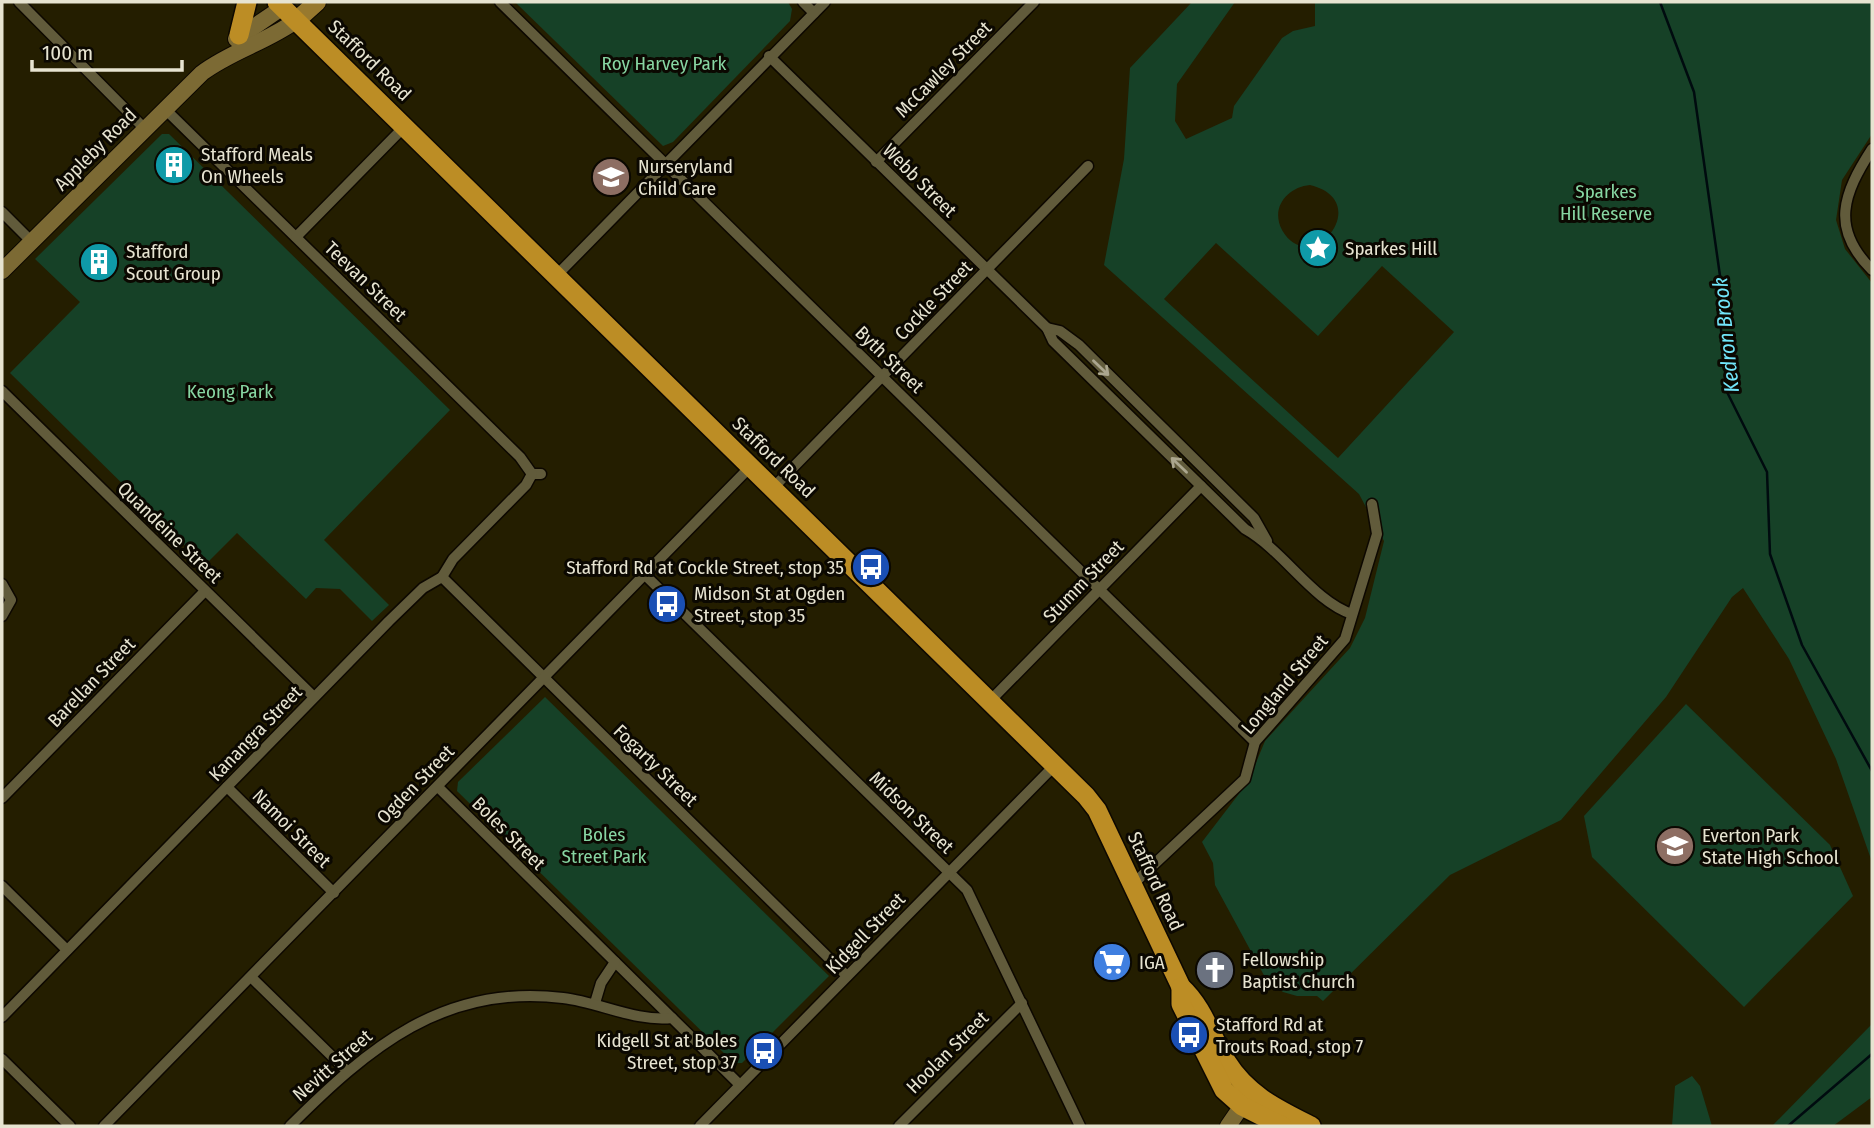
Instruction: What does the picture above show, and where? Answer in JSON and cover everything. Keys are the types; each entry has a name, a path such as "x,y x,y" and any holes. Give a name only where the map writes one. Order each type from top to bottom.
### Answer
{"highway":[{"path":"239,35 247,2"},
{"name":"Stafford Road","path":"287,8 1092,803 1181,987 1181,1004 1224,1090 1271,1106 1311,1126"},
{"name":"Stafford Road","path":"1247,1099 1282,1126"}],"main road":[{"path":"287,8 317,2"},
{"name":"Appleby Road","path":"2,271 145,128 221,59 239,35 287,8"},
{"name":"Appleby Road","path":"221,59 244,51 287,8"},
{"path":"1228,1126 1247,1099"}],"street":[{"path":"19,2 145,128"},
{"name":"Byth Street","path":"500,2 1255,742"},
{"path":"803,2 814,13"},
{"path":"556,275 825,2"},
{"name":"McCawley Street","path":"876,162 1034,2"},
{"name":"Webb Street","path":"769,56 1047,328 1053,341 1200,486 1245,529 1267,541 1325,598 1352,614"},
{"name":"Teevan Street","path":"165,109 536,474"},
{"path":"296,237 405,126"},
{"path":"1871,269 1854,250 1845,215 1850,183 1872,149"},
{"name":"Cockle Street","path":"773,488 1087,166"},
{"path":"2,212 32,242"},
{"name":"Webb Street","path":"1047,328 1060,331 1079,345 1254,518 1267,541"},
{"name":"Quandeine Street","path":"2,391 314,697"},
{"name":"Ogden Street","path":"104,1126 751,466"},
{"name":"Kanangra Street","path":"2,1017 423,588 442,577 453,559 536,474"},
{"name":"Stumm Street","path":"990,701 1200,486"},
{"name":"Longland Street","path":"1132,885 1244,779 1255,742 1345,639 1377,534 1372,504"},
{"name":"Midson Street","path":"645,575 949,873 974,901 1080,1126"},
{"name":"Fogarty Street","path":"442,577 847,976"},
{"path":"2,584 11,600 2,616"},
{"name":"Barellan Street","path":"2,798 205,590"},
{"name":"Kidgell Street","path":"700,1126 1055,765"},
{"name":"Boles Street","path":"438,787 672,1018"},
{"name":"Namoi Street","path":"227,788 334,893"},
{"path":"2,887 66,950"},
{"path":"595,1003 601,983 615,962"},
{"path":"251,977 346,1070"},
{"name":"Nevitt Street","path":"290,1126 346,1070 389,1038 454,1009 517,996 545,996 595,1003 646,1018 672,1018"},
{"name":"Hoolan Street","path":"899,1126 1022,1003"},
{"path":"672,1018 740,1085"},
{"path":"2,1059 70,1126"}],"green space":[{"name":"Roy Harvey Park","path":"515,2 788,2 792,9 790,21 673,142 663,146"},
{"name":"Sparkes Hill Reserve","path":"1192,2 1235,2 1177,84 1175,121 1186,139 1232,118 1234,106 1282,38 1293,31 1315,26 1315,2 1872,2 1872,134 1842,180 1836,220 1845,249 1872,283 1872,862 1836,759 1789,659 1743,588 1732,597 1666,697 1561,820 1450,875 1323,1001 1317,996 1297,996 1283,992 1266,979 1215,885 1213,863 1202,842 1248,782 1265,741 1350,648 1365,618 1384,541 1359,494 1104,265 1124,159 1130,68","holes":["1310,185 1329,194 1337,206 1338,219 1321,242 1307,246 1294,243 1282,230 1278,214 1288,194","1216,243 1318,336 1382,266 1454,332 1338,458 1164,299"]},
{"name":"Keong Park","path":"162,134 169,134 450,410 324,540 389,605 372,621 340,589 316,588 306,599 237,533 205,565 10,373 80,302 35,259"},
{"name":"Boles Street Park","path":"545,697 829,976 742,1063 734,1063 457,791 458,782"},
{"path":"1686,704 1830,845 1853,896 1744,1007 1592,857 1584,816"},
{"path":"1872,1024 1872,1097 1833,1126 1772,1126"},
{"path":"1692,1076 1700,1086 1712,1126 1672,1126 1675,1086"}],"waterway":[{"name":"Kedron Brook","path":"1660,2 1694,92 1722,290 1721,330 1727,392 1767,472 1770,554 1802,645 1872,771"},
{"path":"1788,1126 1872,1054"}],"place":[{"name":"Stafford Meals On Wheels","path":"174,165"},
{"name":"Nurseryland Child Care","path":"611,177"},
{"name":"Sparkes Hill","path":"1318,248"},
{"name":"Stafford Scout Group","path":"99,262"},
{"name":"Stafford Rd at Cockle Street, stop 35","path":"871,567"},
{"name":"Midson St at Ogden Street, stop 35","path":"667,604"},
{"name":"Everton Park State High School","path":"1675,846"},
{"name":"IGA","path":"1112,962"},
{"name":"Fellowship Baptist Church","path":"1215,970"},
{"name":"Stafford Rd at Trouts Road, stop 7","path":"1189,1035"},
{"name":"Kidgell St at Boles Street, stop 37","path":"764,1051"}]}
